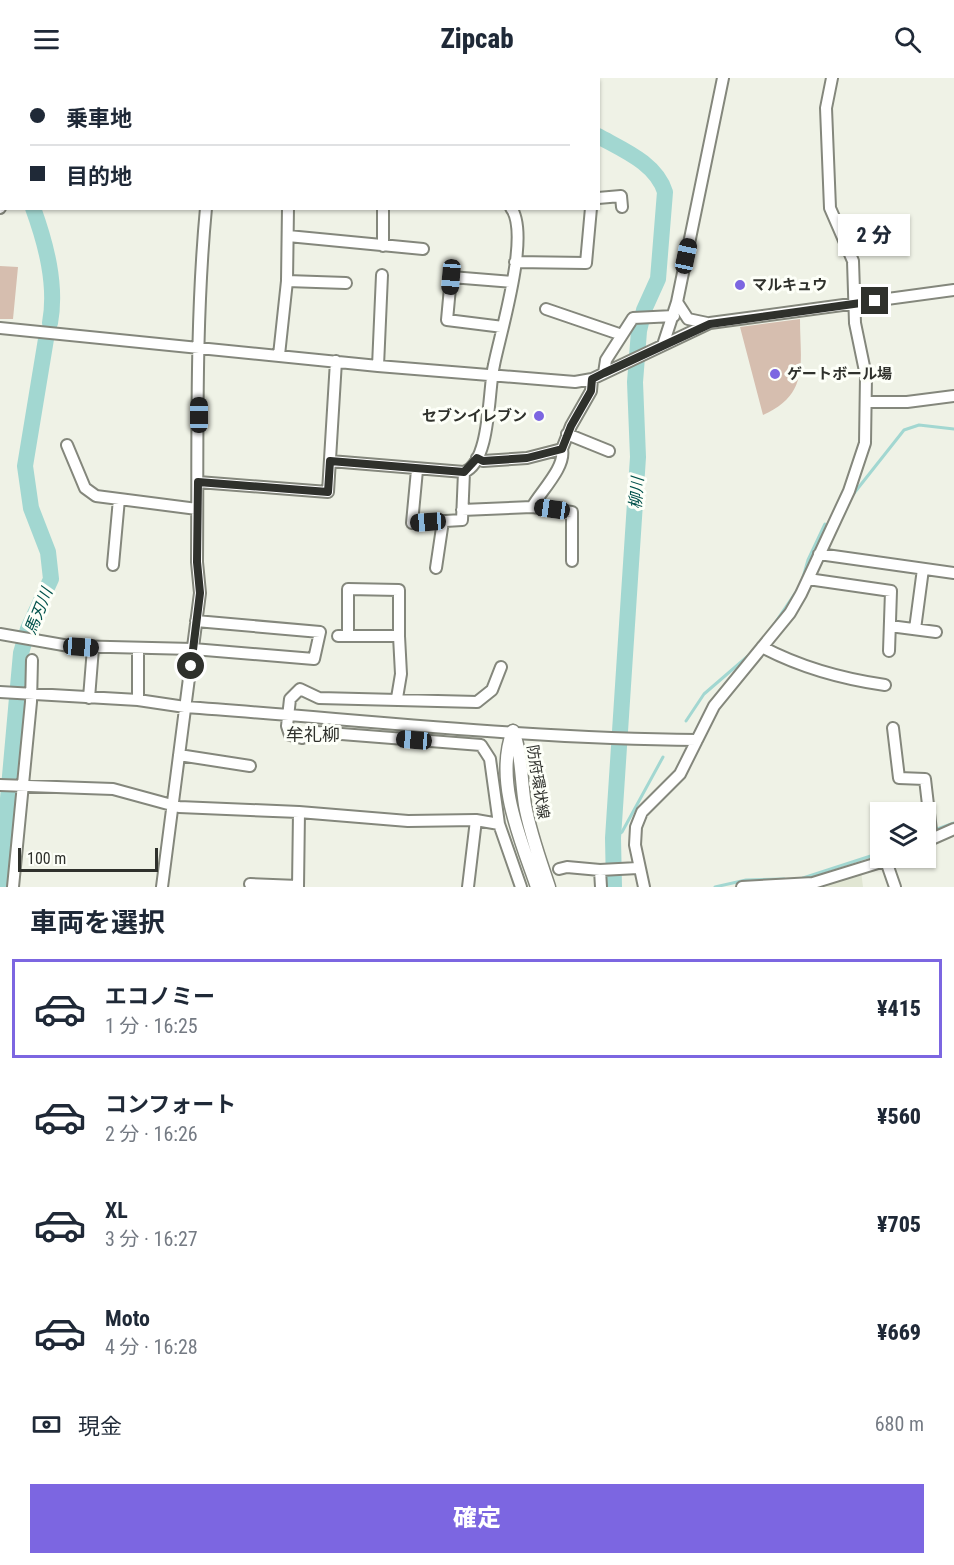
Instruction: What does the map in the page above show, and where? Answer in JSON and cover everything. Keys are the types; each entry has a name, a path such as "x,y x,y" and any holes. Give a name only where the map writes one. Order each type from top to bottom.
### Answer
{"main road":[{"name":"防府環状線","path":"513,731 506,750 508,780 517,824 537,887"},
{"name":"防府環状線","path":"513,731 520,750 521,778 530,831 549,887"}],"street":[{"path":"663,345 674,316 723,78"},
{"path":"644,887 638,868 635,845 636,827 646,807 680,774 708,714 790,613 808,579 860,461 865,443 866,376 855,323 853,261 830,208 826,108 832,78"},
{"path":"600,198 621,196 622,207"},
{"path":"162,887 200,593 197,509 202,253 206,210"},
{"path":"279,355 287,281 288,210"},
{"path":"383,210 383,246"},
{"path":"417,470 412,524 462,520 464,472 477,458 491,401 492,376 512,282 519,235 513,210"},
{"path":"515,262 586,262 591,210"},
{"path":"288,236 423,249"},
{"path":"378,366 382,275"},
{"path":"503,327 447,320 451,277 512,282"},
{"path":"287,281 346,283"},
{"path":"0,328 557,382 592,379 710,324 954,291"},
{"path":"677,302 688,319 710,324"},
{"path":"546,309 622,335"},
{"path":"604,373 606,360 633,318 674,316"},
{"path":"198,482 328,492 336,361"},
{"path":"532,507 560,465 567,434 591,391 592,379"},
{"path":"867,402 907,402 954,396"},
{"path":"567,434 609,451"},
{"path":"67,445 86,488 96,496 197,509"},
{"path":"477,458 483,461 527,458 562,449"},
{"path":"330,461 417,470 464,472"},
{"path":"113,565 119,499"},
{"path":"462,510 532,507 572,512 572,561"},
{"path":"436,568 443,521"},
{"path":"819,554 954,573"},
{"path":"915,629 923,569"},
{"path":"808,579 891,591 889,651"},
{"path":"397,698 401,674 399,590 348,589 343,636 399,636"},
{"path":"0,634 93,648 193,649 314,659 320,632 196,621"},
{"path":"890,626 936,632"},
{"path":"762,647 789,661 862,682 885,685"},
{"path":"89,698 93,648"},
{"path":"138,648 138,700"},
{"path":"13,887 32,660"},
{"path":"501,667 492,690 477,702 397,698 319,698 300,689 292,695 288,731 294,737 302,738 316,732 481,745 490,759 499,824 521,887"},
{"path":"0,692 138,700 185,707 611,738 697,740"},
{"path":"893,728 899,778 925,778 926,802"},
{"path":"179,755 250,766"},
{"path":"0,785 113,789 172,804 408,821 476,820 499,824"},
{"path":"250,884 298,886 299,812"},
{"path":"468,887 476,820"},
{"path":"936,836 954,828"},
{"path":"742,887 813,883 870,865"},
{"path":"560,869 567,867 602,870 638,868"},
{"path":"892,868 895,887"},
{"path":"602,870 602,887"}],"shaded area":[{"path":"0,266 18,267 13,319 0,319"},
{"name":"ゲートボール場","path":"800,319 801,363 795,387 789,397 778,407 763,415 740,327"},
{"path":"861,871 863,887 805,887"}],"waterway":[{"name":"柳川","path":"600,137 638,158 654,173 665,192 658,279 644,310 639,331 635,382 638,457 613,838 614,887"},
{"name":"馬刃川","path":"34,210 49,265 52,294 50,323"},
{"name":"馬刃川","path":"2,887 21,653 28,629 51,579 48,552 31,508 25,466 46,339"},
{"path":"851,497 904,430 919,425 954,429"},
{"path":"802,581 808,560 825,524"},
{"path":"775,623 798,589"},
{"path":"686,721 704,694 748,656"},
{"path":"613,838 622,832 663,757"},
{"path":"936,829 954,823"},
{"path":"803,878 870,856"},
{"path":"715,887 746,880 784,879"}],"place":[{"name":"マルキュウ","path":"740,285"},
{"name":"ゲートボール場","path":"775,374"},
{"name":"セブンイレブン","path":"539,416"}],"district":[{"name":"牟礼柳","path":"313,735"}],"route":[{"path":"191,666 200,593 197,562 198,482 328,492 330,461 417,470 464,472 468,471 477,458 483,461 527,458 562,449 571,426 591,391 592,379 692,331 727,320 875,301"}]}
